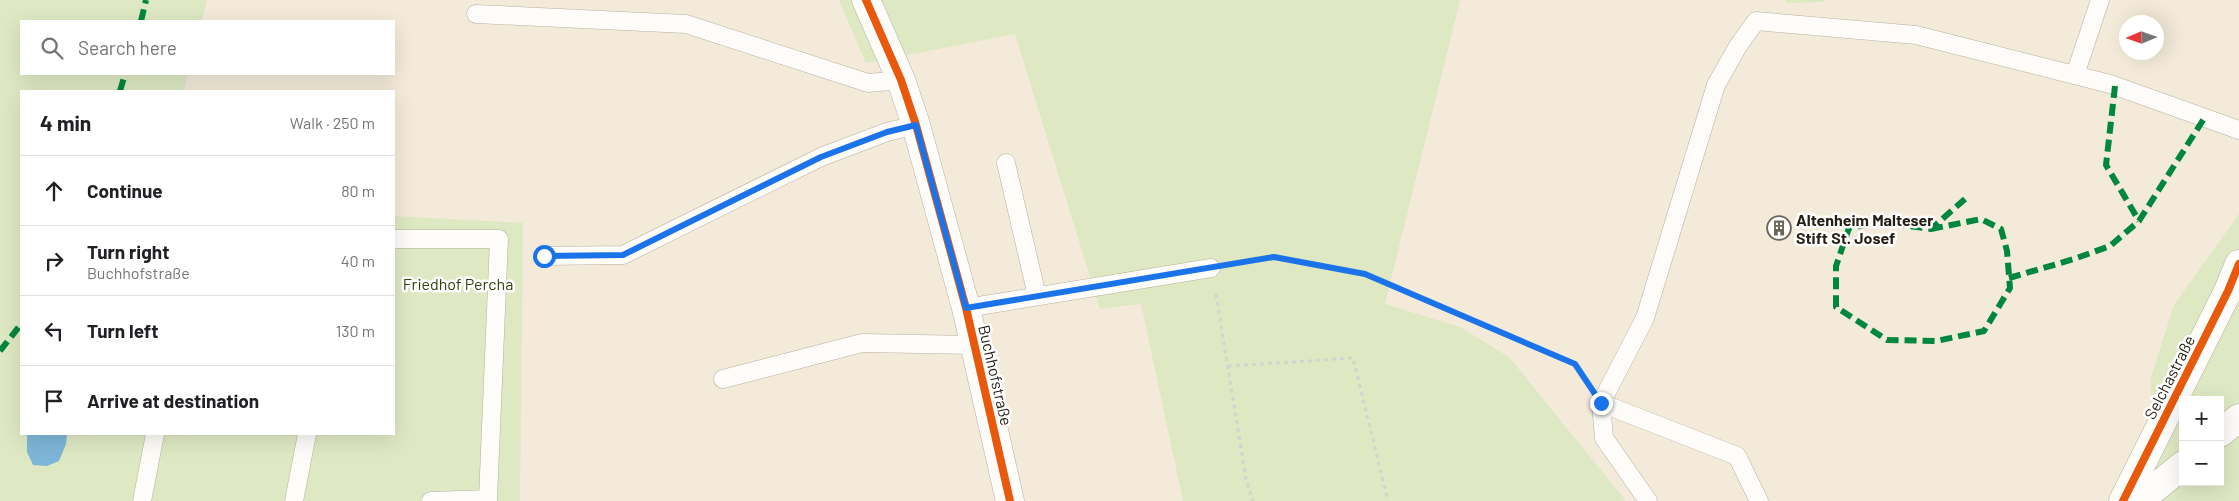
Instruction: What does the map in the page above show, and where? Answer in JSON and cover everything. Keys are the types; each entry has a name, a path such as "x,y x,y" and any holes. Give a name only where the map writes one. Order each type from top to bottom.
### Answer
{"main road":[{"name":"Buchhofstraße","path":"866,0 901,80 916,125 966,308 1010,501"},
{"name":"Selchastraße","path":"2124,501 2228,291 2239,264"},
{"path":"2224,431 2239,418"},
{"path":"2139,501 2179,468"}],"lane":[{"path":"2075,75 2100,0"},
{"path":"476,14 686,24 868,83 901,80"},
{"path":"1648,501 1604,438 1601,403 1645,318 1716,85 1738,46 1756,21 1916,35 2110,84 2239,130"},
{"path":"544,256 623,255 821,157 887,132 916,125"},
{"path":"1006,163 1037,296"},
{"path":"395,239 499,239 488,499 431,501"},
{"path":"966,308 1211,268"},
{"path":"723,379 862,343 975,346"},
{"path":"1601,403 1737,456 1758,501"},
{"path":"142,501 155,435"},
{"path":"294,501 307,435"}],"path":[{"path":"1253,501 1246,479 1211,268 1274,257 1365,274 1575,364 1601,403"},
{"path":"1228,366 1353,358 1388,501"}],"green space":[{"name":"Friedhof Percha","path":"0,0 207,0 202,20 20,20 20,75 188,75 184,90 20,90 20,435 395,435 395,216 523,223 520,501 0,501"},
{"path":"839,0 1460,0 1385,304 1460,327 1509,357 1626,501 1183,501 1141,304 1100,309 1015,34 866,63"},
{"path":"1785,0 1825,0 1822,2 1788,3"},
{"path":"2239,214 2239,501 2123,501 2150,446 2151,377 2174,305"}],"water":[{"path":"27,435 67,435 66,444 59,461 47,466 33,465 27,452"}],"marked path":[{"path":"141,20 146,0"},
{"path":"120,90 125,75"},
{"path":"2115,86 2106,165 2139,221"},
{"path":"2009,278 2074,259 2110,246 2139,221 2205,117"},
{"path":"1931,229 1981,219 2001,229 2007,251 2010,288 1984,331 1936,341 1887,340 1836,307 1836,266 1849,228 1881,222 1931,229 1965,199"},
{"path":"0,351 20,325"}],"cycle path":[{"path":"866,0 901,80 916,125 966,308 1010,501"},
{"path":"2123,501 2228,291 2239,264"}],"place":[{"name":"Altenheim Malteser Stift St. Josef","path":"1779,228"}],"route":[{"path":"544,256 623,255 821,157 887,132 916,125 966,308 1274,257 1365,274 1575,364 1601,403"}]}
